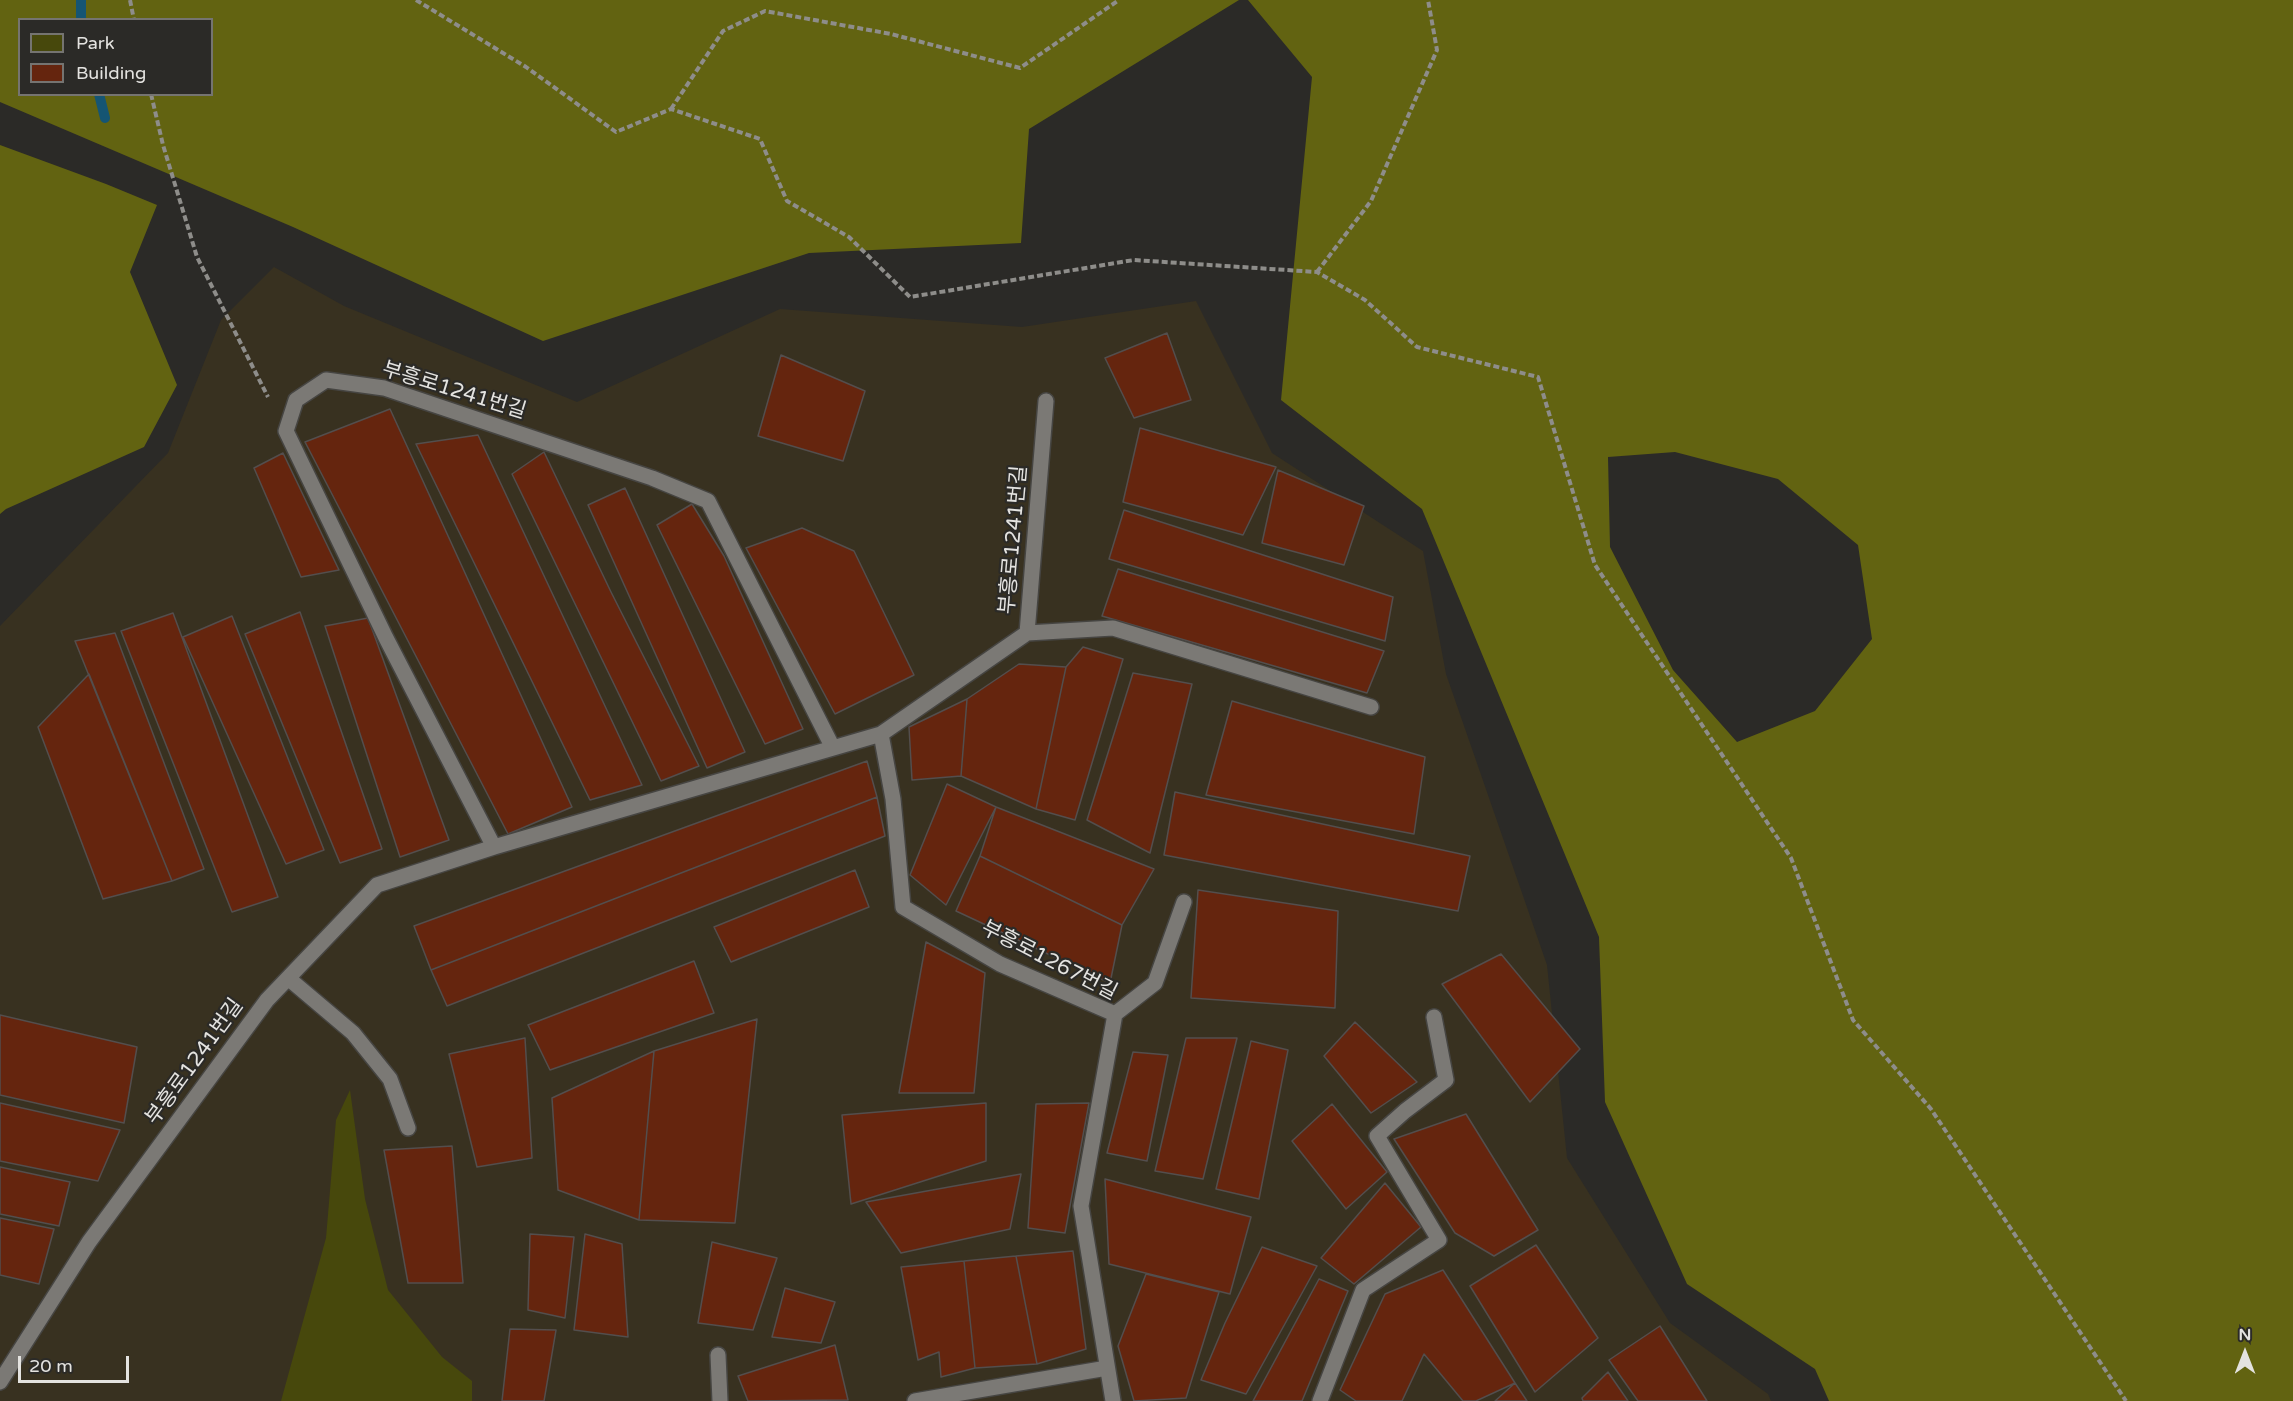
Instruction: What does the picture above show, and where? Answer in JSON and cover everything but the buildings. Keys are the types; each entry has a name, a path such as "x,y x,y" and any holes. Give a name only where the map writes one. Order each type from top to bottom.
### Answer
{"lane":[{"name":"부흥로1241번길","path":"286,431 296,400 326,380 384,388 652,478 708,501 832,748"},
{"name":"부흥로1241번길","path":"0,1382 89,1242 267,1000 377,885 494,847 881,734 1028,633 1046,401"},
{"path":"286,431 386,638 494,847"},
{"path":"1028,633 1113,628 1371,707"},
{"name":"부흥로1267번길","path":"881,734 893,800 903,907 1000,964 1115,1014 1081,1206 1113,1401"},
{"path":"1115,1014 1155,983 1184,902"},
{"path":"288,978 353,1033 390,1079 408,1128"},
{"path":"1320,1401 1363,1290 1439,1240 1377,1136 1446,1080 1434,1017"},
{"path":"718,1355 720,1401"},
{"path":"915,1401 1107,1368"}],"path":[{"path":"130,0 134,18"},
{"path":"416,0 526,67 616,132 671,109 723,31 765,10 891,34 1020,68 1119,0"},
{"path":"1317,272 1371,201 1437,50 1428,0"},
{"path":"151,96 163,145 197,257 286,431"},
{"path":"671,109 760,139 787,201 849,237 910,297 1134,260 1317,272 1365,300 1417,347 1538,377 1595,566 1791,858 1853,1020 1931,1109 2126,1401"}],"shaded area":[{"path":"0,0 1239,0 1029,129 1021,243 809,253 543,341 293,227 0,102"},
{"path":"1248,0 2293,0 2293,1401 1829,1401 1815,1369 1687,1284 1605,1102 1599,937 1422,509 1281,400 1312,77","holes":["1675,452 1778,479 1858,545 1872,639 1815,711 1737,742 1673,670 1610,547 1608,457"]},
{"path":"0,145 157,205 130,272 177,385 144,447 6,509 0,514"},
{"path":"274,267 344,306 577,402 780,309 1022,327 1196,301 1272,453 1423,551 1446,674 1547,965 1567,1158 1670,1323 1768,1394 1771,1401 0,1401 0,626 168,453 221,320"}],"green space":[{"path":"350,1090 365,1199 388,1290 442,1357 472,1381 472,1401 281,1401 326,1238 336,1120"}],"waterway":[{"path":"81,0 81,18"},
{"path":"100,96 105,118"}]}
